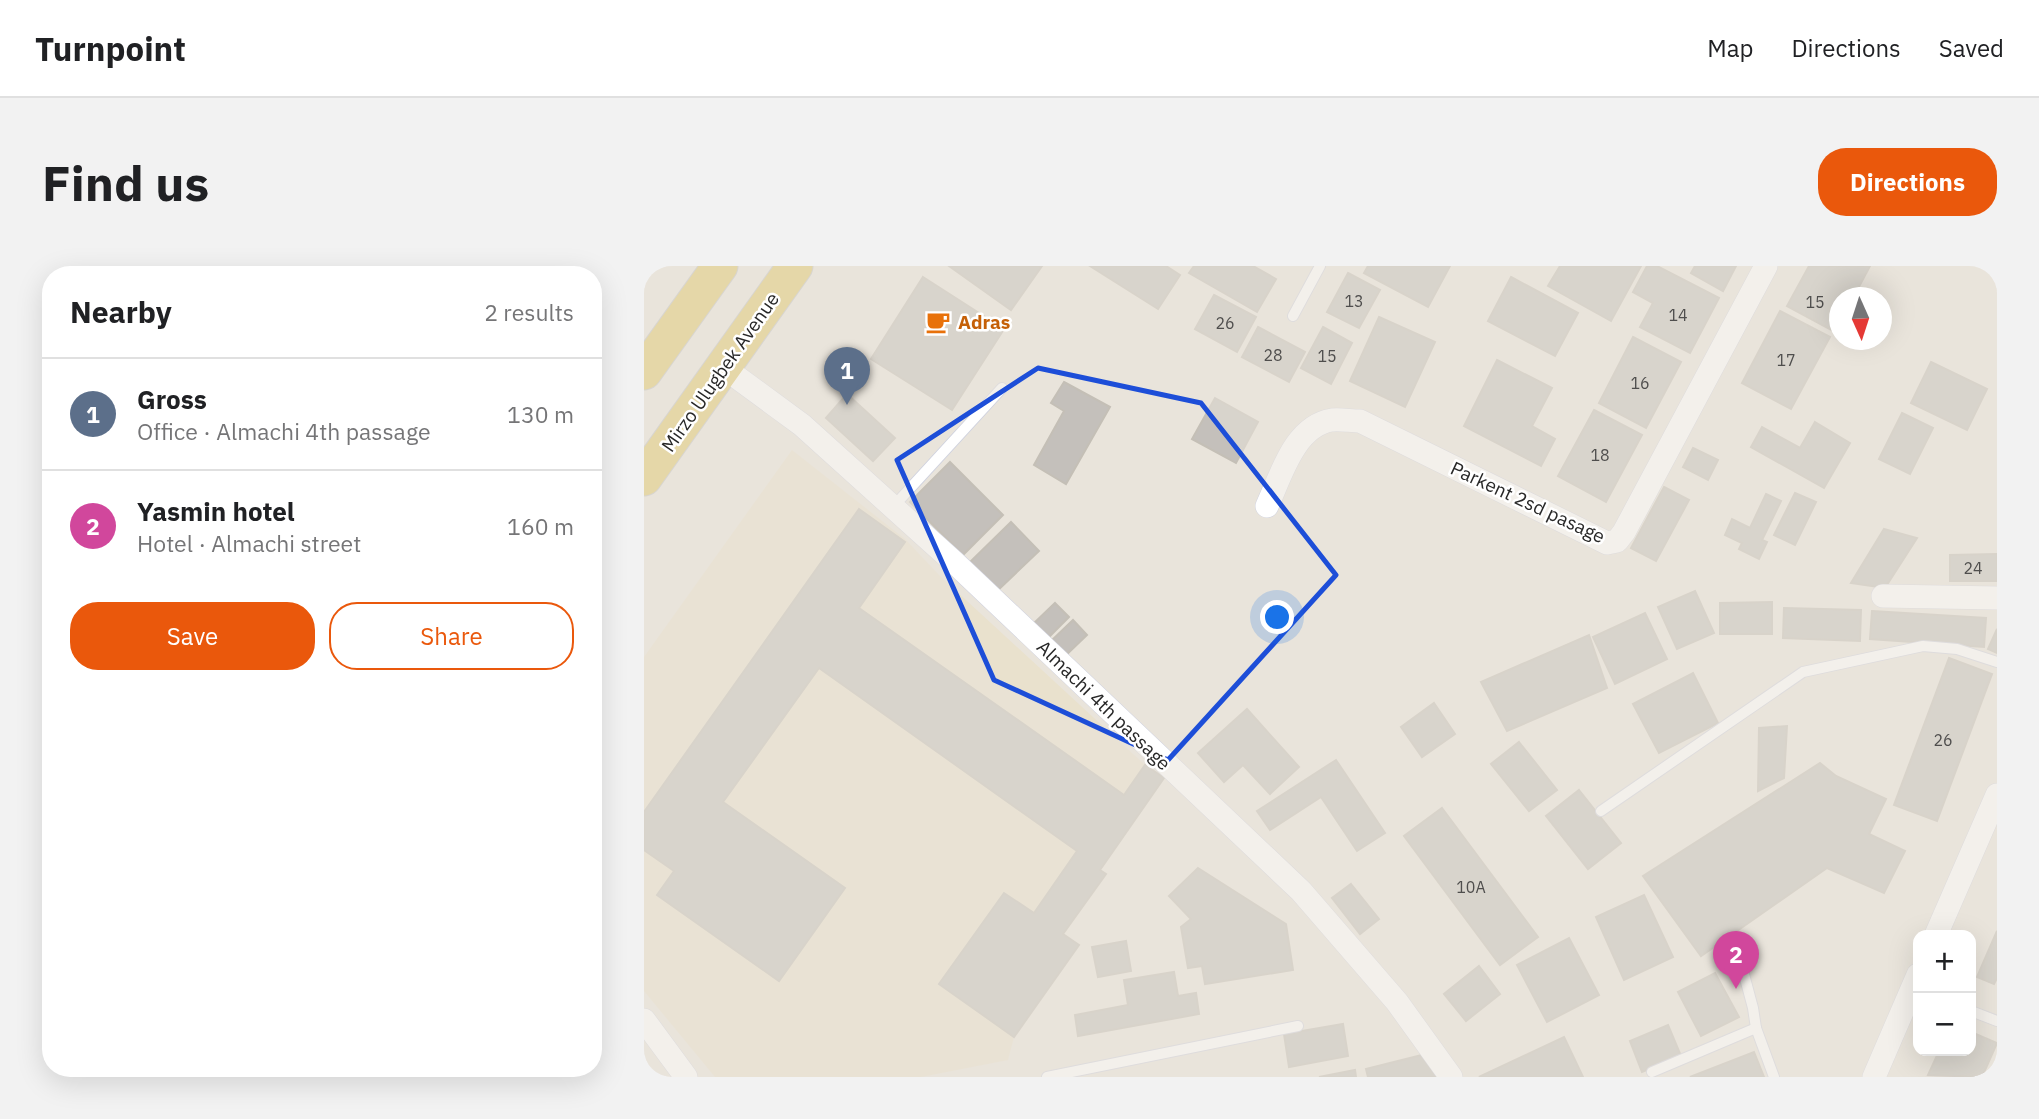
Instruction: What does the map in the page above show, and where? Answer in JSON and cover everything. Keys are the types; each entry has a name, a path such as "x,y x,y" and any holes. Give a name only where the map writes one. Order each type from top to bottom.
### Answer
{"main road":[{"path":"644,372 720,266"},
{"name":"Mirzo Ulugbek Avenue","path":"644,478 795,266"}],"street":[{"name":"Parkent 2sd pasage","path":"1267,506 1293,449 1307,431 1330,420 1360,421 1607,543 1617,541 1766,266"},
{"name":"Almachi 4th passage","path":"723,367 802,425 893,507 1301,891 1397,1002 1451,1077"},
{"path":"1883,596 1997,598"},
{"path":"1938,930 1997,795"},
{"path":"1874,1077 1913,992"},
{"path":"644,1020 686,1077"}],"lane":[{"path":"1293,316 1320,266"},
{"path":"893,507 1002,388"},
{"path":"1601,811 1803,673 1923,646 1957,649 1997,663"},
{"path":"1738,952 1756,1028 1774,1077"},
{"path":"1976,1013 1997,1021"},
{"path":"1047,1077 1298,1026"},
{"path":"1652,1072 1756,1028"}],"highlighted area":[{"path":"1038,368 1201,403 1336,575 1168,760 994,680 897,460"}],"shaded area":[{"path":"792,450 905,539 941,577 1145,765 1164,778 1100,869 1106,874 1064,934 1079,945 1014,1037 1008,1060 921,1077 715,1077 644,991 644,657"}],"building":[{"path":"949,266 1042,266 1011,310"},
{"path":"1090,266 1166,266 1180,275 1158,309"},
{"path":"1194,266 1253,266 1276,279 1257,312 1189,273"},
{"path":"1368,266 1450,266 1428,307 1364,273"},
{"path":"1560,266 1641,266 1611,321 1548,286"},
{"path":"1647,266 1657,266 1719,298 1690,353 1640,327 1653,303 1633,292"},
{"path":"1695,266 1736,266 1723,291 1691,273"},
{"path":"1809,266 1870,266 1859,287 1829,287 1829,329 1787,306"},
{"path":"1348,273 1380,290 1359,328 1327,312"},
{"path":"923,277 1004,329 952,410 871,359"},
{"path":"1511,277 1578,313 1555,356 1488,321"},
{"path":"1214,295 1256,317 1237,352 1195,329"},
{"path":"1780,311 1829,336 1791,409 1742,383"},
{"path":"1379,317 1435,342 1405,407 1350,381"},
{"path":"1258,327 1305,352 1289,382 1242,357"},
{"path":"1323,327 1352,343 1331,384 1301,368"},
{"path":"1633,337 1681,362 1646,428 1599,403"},
{"path":"1497,360 1552,388 1532,426 1555,439 1541,466 1464,426"},
{"path":"1931,362 1987,389 1967,430 1911,403"},
{"path":"1064,382 1110,407 1066,484 1034,465 1064,411 1051,403"},
{"path":"847,394 895,438 873,461 826,418"},
{"path":"1215,398 1258,422 1236,463 1192,439"},
{"path":"1594,410 1642,435 1606,502 1558,476"},
{"path":"1902,413 1933,428 1910,474 1879,459"},
{"path":"1815,422 1850,443 1824,488 1751,447 1762,427 1800,448"},
{"path":"1693,448 1718,460 1708,480 1683,467"},
{"path":"950,462 1003,515 963,555 910,502"},
{"path":"1664,487 1689,500 1656,561 1631,548"},
{"path":"1795,493 1816,502 1795,545 1774,535"},
{"path":"1766,494 1781,501 1762,540 1767,542 1759,559 1739,549 1742,543 1725,535 1732,519 1750,528"},
{"path":"859,509 905,542 859,608 1124,795 1145,765 1164,778 1100,870 1106,874 1063,934 1079,945 1014,1037 939,984 1004,893 1034,913 1077,851 819,668 723,802 845,888 779,981 657,895 674,871 644,850 644,812"},
{"path":"1011,522 1039,551 997,591 969,563"},
{"path":"1884,529 1917,538 1885,588 1851,583"},
{"path":"1997,554 1997,581 1950,581 1950,555"},
{"path":"1695,591 1714,633 1677,649 1658,607"},
{"path":"1772,602 1772,634 1720,634 1720,603"},
{"path":"1055,603 1069,617 1046,640 1032,625"},
{"path":"1784,608 1861,610 1860,641 1783,638"},
{"path":"1872,611 1986,618 1984,647 1870,639"},
{"path":"1645,613 1667,659 1615,684 1593,637"},
{"path":"1073,620 1087,635 1064,657 1050,642"},
{"path":"1997,629 1997,653 1988,649"},
{"path":"1589,635 1607,688 1507,731 1481,682"},
{"path":"1949,658 1992,674 1937,821 1894,805"},
{"path":"1693,673 1718,723 1659,753 1633,704"},
{"path":"1434,703 1455,734 1422,757 1401,727"},
{"path":"1247,709 1299,767 1270,794 1243,765 1224,782 1198,753"},
{"path":"1787,726 1784,778 1758,791 1759,728"},
{"path":"1519,742 1557,790 1529,811 1491,764"},
{"path":"1336,760 1385,833 1357,851 1321,797 1270,830 1257,811"},
{"path":"1820,763 1836,776 1886,799 1869,834 1905,851 1884,893 1827,868 1701,956 1643,876"},
{"path":"1579,790 1621,843 1588,869 1546,816"},
{"path":"1442,808 1538,937 1500,965 1404,836"},
{"path":"1198,868 1286,924 1293,970 1205,984 1202,966 1188,968 1181,927 1191,919 1169,896"},
{"path":"1351,884 1379,919 1360,934 1332,898"},
{"path":"1644,895 1673,957 1624,980 1596,917"},
{"path":"1997,931 1997,978 1994,984 1977,977"},
{"path":"1569,938 1599,995 1547,1022 1517,965"},
{"path":"1126,941 1131,971 1098,977 1092,947"},
{"path":"1479,966 1500,994 1466,1021 1444,994"},
{"path":"1174,972 1178,996 1196,993 1199,1014 1078,1036 1075,1015 1128,1005 1124,980"},
{"path":"1715,973 1739,1017 1701,1036 1678,992"},
{"path":"1343,1024 1348,1056 1289,1067 1284,1034"},
{"path":"1668,1025 1681,1056 1642,1072 1630,1041"},
{"path":"1976,1034 1997,1043 1982,1077 1928,1075 1937,1056 1976,1056"},
{"path":"1564,1037 1583,1077 1479,1077"},
{"path":"1754,1052 1764,1077 1690,1077"},
{"path":"1426,1054 1438,1077 1368,1077 1366,1069"},
{"path":"1355,1070 1356,1077 1319,1077"}],"place":[{"name":"Adras","path":"938,322"},
{"name":"Gross","path":"847,405"},
{"name":"Yasmin hotel","path":"1736,989"}]}
